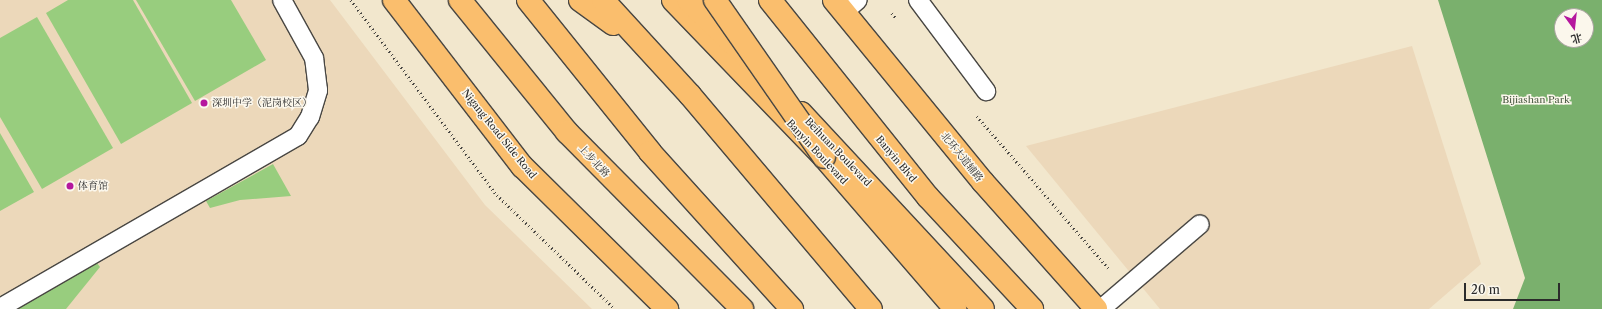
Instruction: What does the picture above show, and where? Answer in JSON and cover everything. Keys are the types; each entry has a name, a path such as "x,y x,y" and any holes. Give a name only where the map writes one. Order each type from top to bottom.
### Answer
{"main road":[{"name":"Nigang Road Side Road","path":"394,0 522,166 666,309"},
{"name":"上步北路","path":"460,0 567,132 742,309"},
{"path":"528,0 650,152 792,309"},
{"path":"580,0 667,68"},
{"path":"603,0 667,68 871,309"},
{"name":"Banyin Boulevard","path":"672,0 824,157 955,309"},
{"name":"Beihuan Boulevard","path":"688,0 872,186 983,309"},
{"path":"715,0 824,157"},
{"name":"Banyin Blvd","path":"770,0 923,191 1032,309"},
{"name":"北环大道辅路","path":"845,4 983,182 1096,309"}],"lane":[{"path":"0,308 298,136 310,117 318,90 314,58 282,0"},
{"path":"918,0 986,91"},
{"path":"1101,309 1200,224"}],"path":[{"path":"351,0 497,195 615,309"},
{"path":"892,13 902,25"},
{"path":"976,114 1111,272"}],"shaded area":[{"name":"深圳中学（泥岗校区）","path":"0,0 330,0 485,205 592,309 0,309"},
{"path":"1412,46 1481,264 1429,309 1160,309 1026,146"}],"green space":[{"path":"68,0 133,0 192,103 121,144 46,13"},
{"path":"136,0 231,0 266,60 195,101"},
{"name":"Bijiashan Park","path":"1438,0 1602,0 1602,309 1513,309 1525,278"},
{"path":"37,17 113,148 42,189 0,117 0,38"},
{"path":"0,133 34,192 0,211"},
{"path":"273,164 291,196 240,200 210,208 206,201"},
{"path":"97,263 100,267 66,309 17,309"}],"place":[{"name":"深圳中学（泥岗校区）","path":"204,103"},
{"name":"体育馆","path":"70,186"}]}
